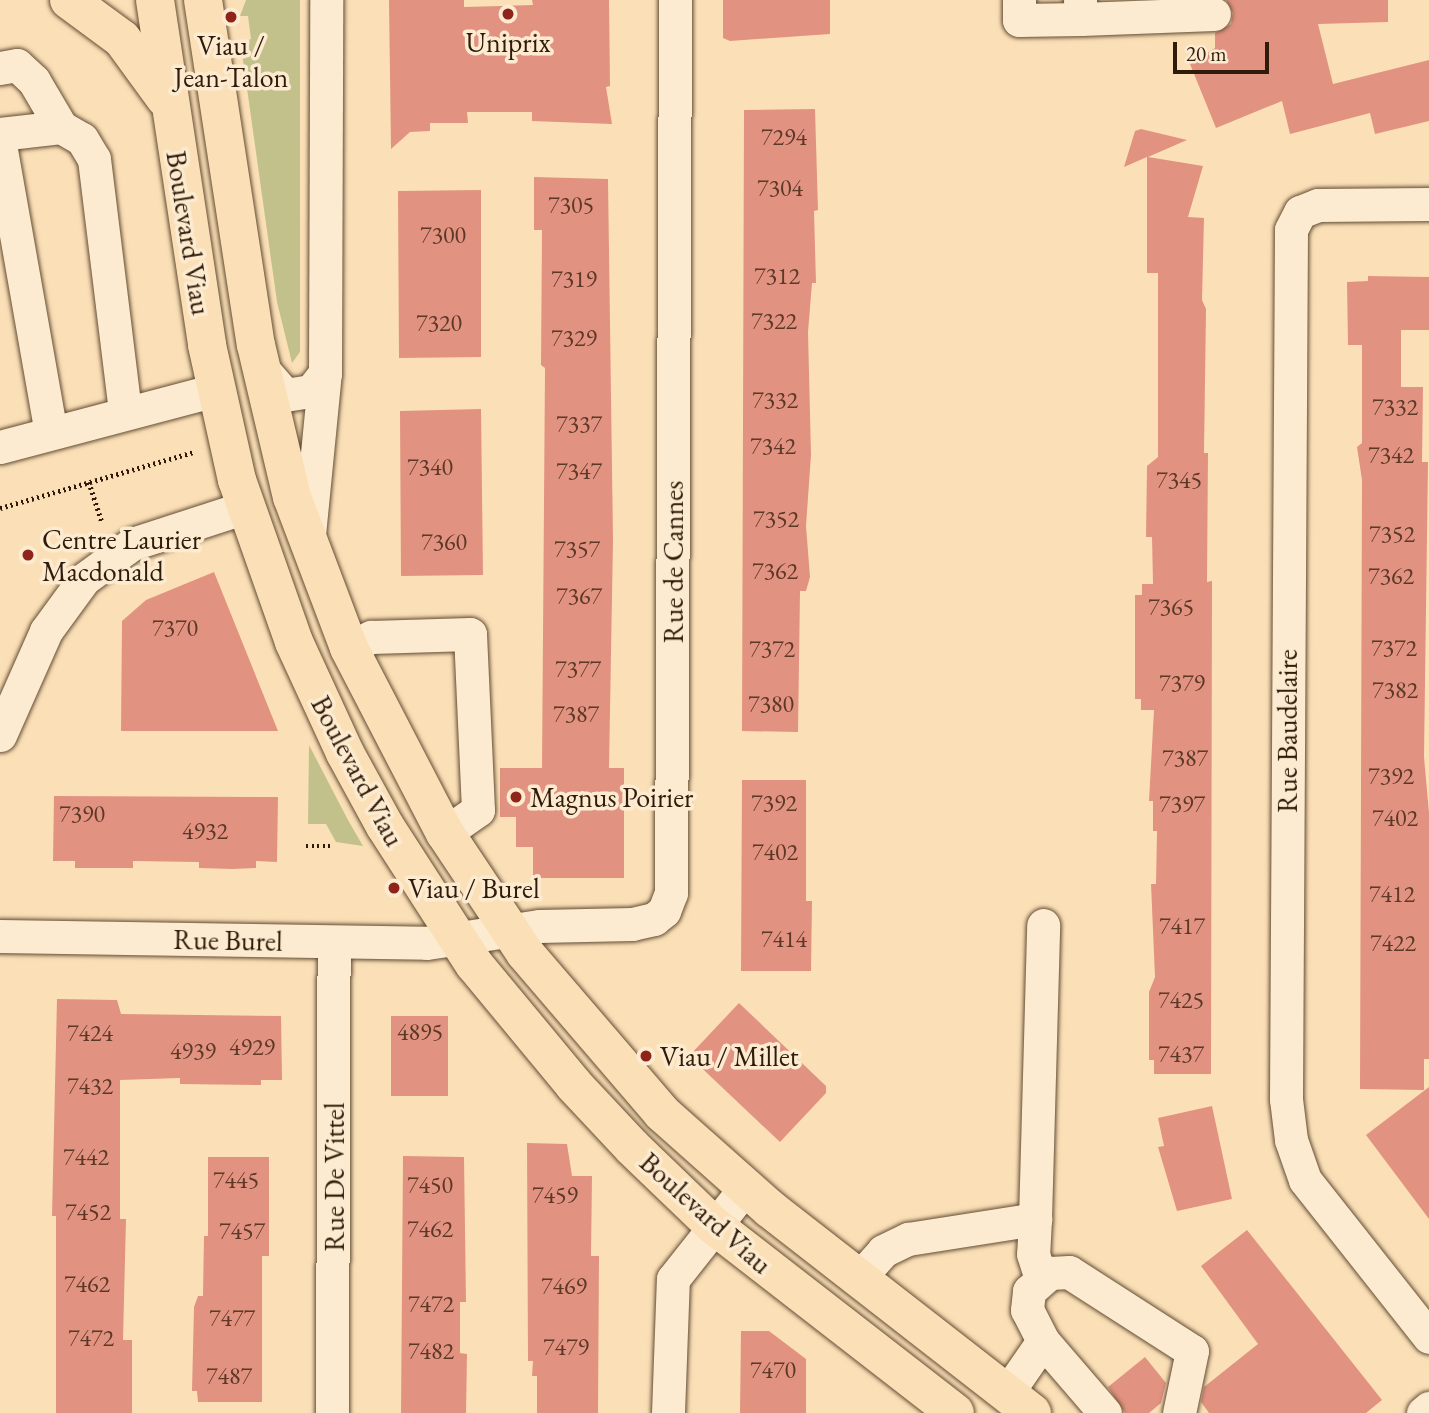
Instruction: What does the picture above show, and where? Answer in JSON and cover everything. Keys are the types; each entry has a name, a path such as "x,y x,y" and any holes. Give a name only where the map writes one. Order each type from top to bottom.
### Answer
{"main road":[{"path":"69,0 122,38 170,105"},
{"name":"Boulevard Viau","path":"155,0 216,390 246,507 294,642 345,754 403,858 456,939 591,1105 713,1225 955,1413"},
{"name":"Boulevard Viau","path":"203,0 260,366 309,545 349,648 445,833 510,931 625,1073 744,1188 1019,1403"}],"street":[{"name":"Boulevard Viau","path":"309,545 325,373 326,0"},
{"name":"Rue de Cannes","path":"456,939 510,931 644,922 660,915 670,900 675,0"},
{"path":"1019,0 1019,20 1081,9 1214,14"},
{"path":"0,68 17,65 34,81 61,127 82,139 94,159 125,411"},
{"path":"0,134 61,127"},
{"path":"0,144 51,433"},
{"name":"Rue Baudelaire","path":"1429,204 1318,205 1300,212 1291,230 1286,1086 1291,1140 1305,1180 1429,1337"},
{"path":"260,366 285,395 311,391 325,373"},
{"path":"0,447 125,411 216,390"},
{"path":"0,736 41,642 84,579 132,544 246,507"},
{"path":"349,648 371,637 470,634 478,810 445,833"},
{"path":"1041,1278 1033,1254 1043,925"},
{"name":"Rue Burel","path":"0,936 334,942 456,939"},
{"name":"Rue De Vittel","path":"332,1413 334,942"},
{"path":"668,1413 671,1289 679,1268 744,1188"},
{"path":"859,1278 883,1251 908,1239 1035,1219"},
{"path":"1105,1413 1043,1341 1027,1310 1029,1291 1041,1278 1059,1272 1080,1276 1192,1352 1179,1413"},
{"path":"1019,1403 1043,1341"},
{"path":"1423,1413 1429,1408"}],"path":[{"path":"0,508 202,449"},
{"path":"89,482 102,522"},
{"path":"306,846 330,846"}],"shaded area":[{"path":"246,0 300,0 300,352 292,363 277,302 242,53 241,42 251,39 248,16 240,16"},
{"path":"309,745 363,846 336,842 326,824 308,824"}],"building":[{"path":"389,0 464,0 464,7 533,5 532,0 609,0 610,86 606,87 612,124 532,121 532,112 467,112 468,123 430,123 430,131 410,132 391,149"},
{"path":"723,0 830,0 830,34 730,41 723,38"},
{"path":"1226,0 1388,0 1388,22 1318,24 1333,84 1429,60 1429,121 1375,134 1370,113 1290,134 1282,101 1216,128 1190,64 1215,48 1215,33 1231,24 1233,13"},
{"path":"815,109 818,210 814,211 816,283 812,283 808,332 811,455 806,526 810,577 806,591 800,591 798,732 742,731 744,110"},
{"path":"1141,129 1187,140 1148,157 1203,166 1188,217 1204,218 1204,453 1208,453 1207,582 1212,581 1211,1074 1154,1074 1154,1060 1149,1060 1149,992 1155,977 1151,884 1156,884 1157,831 1153,831 1153,801 1149,801 1154,710 1141,710 1141,699 1135,699 1135,595 1142,595 1142,584 1153,584 1152,537 1146,537 1147,466 1158,457 1158,273 1147,273 1147,157 1124,167 1135,131"},
{"path":"534,177 608,179 613,540 609,768 624,768 624,878 533,878 533,847 516,847 516,817 500,817 500,768 542,768 545,368 541,365 542,230 534,230"},
{"path":"481,190 481,357 399,358 398,191"},
{"path":"1368,276 1429,277 1429,330 1401,330 1401,387 1423,387 1422,462 1428,462 1424,757 1429,813 1429,1059 1424,1059 1424,1090 1360,1089 1362,480 1357,447 1362,443 1362,345 1348,345 1347,282 1368,281"},
{"path":"481,409 483,575 401,576 400,411"},
{"path":"214,572 278,731 121,731 122,621 146,600"},
{"path":"742,780 806,780 806,901 812,901 811,971 741,971"},
{"path":"54,796 278,797 277,862 256,861 256,868 232,869 199,868 199,862 133,861 133,868 75,868 75,861 53,861"},
{"path":"57,999 117,1000 121,1014 281,1016 282,1080 261,1080 261,1085 180,1084 180,1078 120,1080 120,1219 126,1219 123,1340 132,1340 132,1413 56,1413 56,1216 52,1216"},
{"path":"739,1003 826,1086 826,1093 780,1142 689,1056"},
{"path":"391,1016 448,1016 448,1096 391,1096"},
{"path":"1429,1087 1429,1219 1366,1135"},
{"path":"1212,1106 1232,1199 1177,1211 1158,1147 1164,1146 1158,1118"},
{"path":"527,1143 567,1144 572,1176 592,1176 591,1256 599,1256 598,1413 537,1413 537,1376 532,1376 533,1361 528,1361"},
{"path":"403,1156 464,1157 466,1302 460,1302 460,1353 467,1354 466,1413 401,1413"},
{"path":"208,1157 269,1157 269,1256 262,1256 262,1402 198,1402 197,1391 192,1391 194,1307 198,1296 203,1296 204,1236 208,1236"},
{"path":"1247,1230 1382,1400 1366,1413 1209,1413 1201,1402 1204,1387 1258,1344 1201,1266"},
{"path":"741,1331 769,1331 806,1359 806,1413 740,1413"},
{"path":"1145,1357 1166,1383 1161,1403 1149,1413 1125,1413 1108,1387"}],"place":[{"name":"Uniprix","path":"508,14"},
{"name":"Viau / Jean-Talon","path":"231,17"},
{"name":"Centre Laurier Macdonald","path":"28,555"},
{"name":"Magnus Poirier","path":"516,797"},
{"name":"Viau / Burel","path":"394,888"},
{"name":"Viau / Millet","path":"646,1056"}]}
